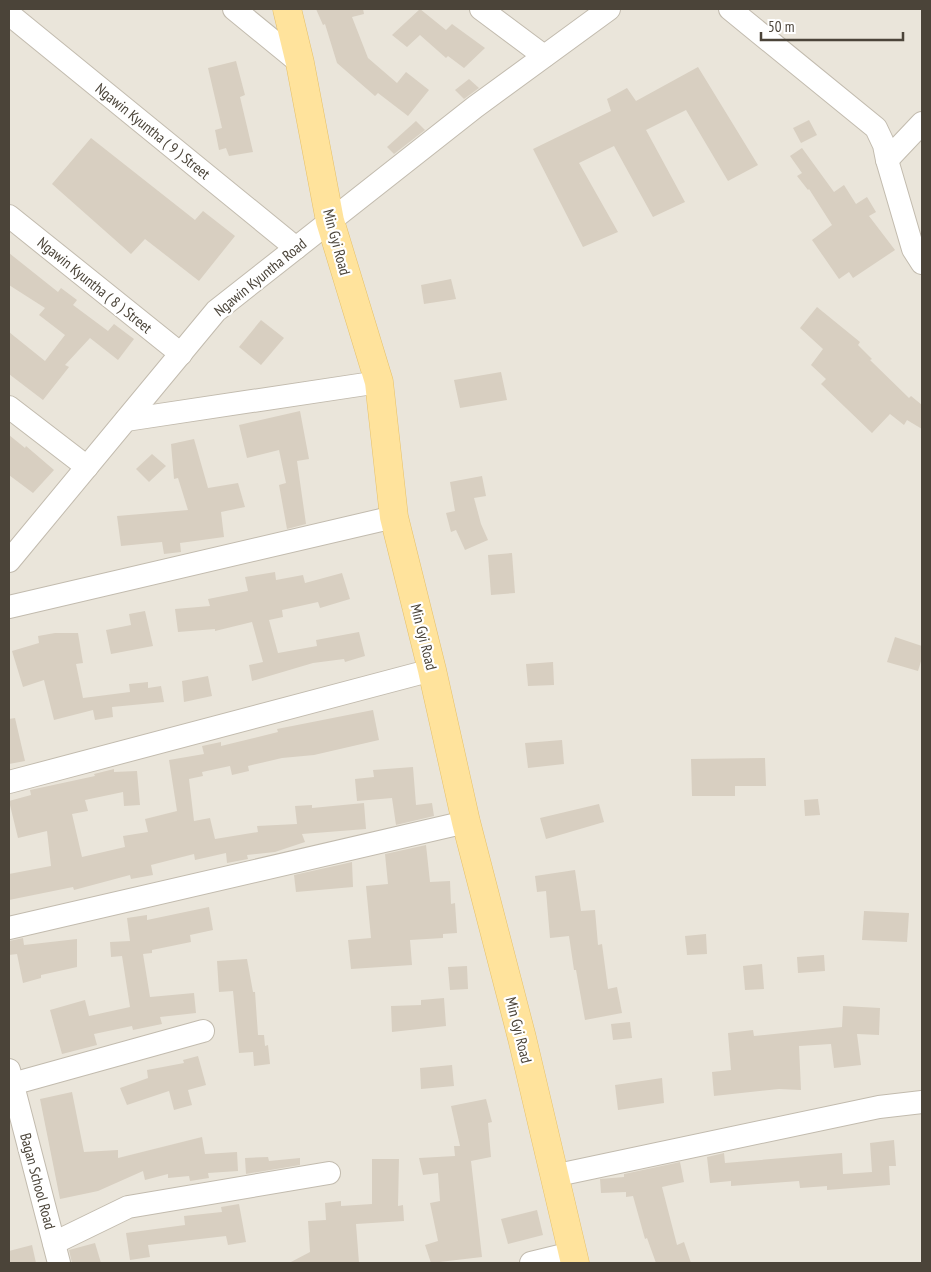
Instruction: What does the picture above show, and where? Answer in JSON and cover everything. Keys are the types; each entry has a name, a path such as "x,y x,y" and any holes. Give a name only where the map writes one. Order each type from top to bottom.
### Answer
{"main road":[{"name":"Min Gyi Road","path":"287,9 300,62 330,221 379,382 394,517 432,670 466,822 522,1038 573,1258"}],"street":[{"path":"234,9 300,62"},
{"path":"481,9 544,56"},
{"name":"Ngawin Kyuntha Road","path":"9,561 216,311 475,107 609,9"},
{"path":"730,9 876,128 884,145 913,249 922,263"},
{"name":"Ngawin Kyuntha ( 9 ) Street","path":"9,14 296,248"},
{"path":"887,160 922,123"},
{"name":"Ngawin Kyuntha ( 8 ) Street","path":"9,216 181,354"},
{"path":"126,420 379,382"},
{"path":"9,407 86,467"},
{"path":"9,607 394,517"},
{"path":"9,782 432,670"},
{"path":"9,928 466,822"},
{"path":"10,1077 203,1031"},
{"name":"Bagan School Road","path":"10,1077 56,1253"},
{"path":"553,1176 880,1107 922,1102"},
{"path":"56,1253 128,1206 329,1173"},
{"path":"531,1263 573,1258"}],"shaded area":[{"path":"9,9 922,9 922,1263 9,1263"}],"building":[{"path":"316,9 363,9 364,14 352,17 368,58 397,83 406,72 429,90 408,116 378,93 375,96 337,63 325,24 323,25"},
{"path":"420,9 446,30 452,24 485,48 464,68 448,56 446,58 420,35 407,47 392,35"},
{"path":"236,61 245,95 240,97 253,152 229,156 226,148 219,150 215,130 222,128 208,68"},
{"path":"698,67 758,165 728,181 686,110 646,130 685,202 653,217 614,146 579,163 618,232 583,247 533,149 611,111 607,99 627,88 636,101"},
{"path":"469,79 479,88 464,99 455,90"},
{"path":"809,120 817,135 801,143 793,128"},
{"path":"416,121 425,130 394,154 387,147"},
{"path":"91,138 195,220 203,211 235,236 199,281 145,239 131,254 52,184"},
{"path":"802,148 834,192 844,185 856,204 867,197 876,212 869,216 895,250 853,278 849,272 839,279 812,240 832,225 809,189 797,176 802,173 790,156"},
{"path":"9,253 58,292 61,288 77,300 73,305 108,331 114,324 134,339 118,360 90,338 65,365 69,367 43,400 9,374 9,332 45,361 65,335 39,315 45,308 9,285"},
{"path":"451,279 456,299 424,304 421,285"},
{"path":"817,307 860,342 858,345 872,359 870,360 909,398 911,396 922,405 922,429 907,420 904,425 890,414 872,433 821,384 826,379 811,365 823,349 800,328"},
{"path":"261,320 284,338 261,365 239,347"},
{"path":"501,372 507,400 460,408 454,380"},
{"path":"300,411 309,459 297,461 306,524 287,529 279,485 286,483 279,450 247,458 239,425"},
{"path":"9,435 25,448 26,446 54,470 33,493 9,475"},
{"path":"194,439 208,488 238,483 245,507 221,512 224,537 180,543 181,552 164,554 162,542 121,546 117,516 188,510 178,478 174,479 171,444"},
{"path":"152,454 166,466 149,482 136,469"},
{"path":"482,476 486,496 474,498 481,524 488,540 465,550 456,530 451,532 446,513 455,511 450,482"},
{"path":"512,553 515,593 491,595 488,555"},
{"path":"275,572 276,580 303,575 305,583 342,573 350,599 320,608 318,602 282,610 283,617 269,620 278,653 317,646 316,640 359,632 365,656 345,662 344,659 313,663 252,681 249,665 263,662 252,622 215,631 215,629 178,632 175,609 210,606 208,599 248,591 245,577"},
{"path":"145,611 153,646 111,654 106,630 131,625 129,614"},
{"path":"55,633 78,633 83,663 76,664 83,698 130,692 129,684 148,682 148,688 161,686 164,702 112,707 113,717 95,720 93,710 54,720 44,680 23,687 12,651 39,643 38,636"},
{"path":"895,637 922,646 922,658 918,671 887,662"},
{"path":"553,662 554,685 528,686 526,664"},
{"path":"208,676 212,696 184,702 182,681"},
{"path":"373,710 379,740 314,755 282,758 248,766 249,771 232,775 230,766 202,772 203,776 189,779 194,821 210,818 215,839 258,832 257,826 297,824 295,806 312,805 312,808 364,803 366,829 302,834 305,842 275,852 247,855 248,859 227,863 226,853 195,860 194,854 151,865 153,875 131,879 130,875 74,890 73,887 9,900 9,874 51,866 47,831 18,838 9,801 31,795 30,790 95,776 94,774 114,769 114,772 137,771 140,805 124,806 123,792 85,800 88,811 72,814 82,857 125,847 123,836 148,832 145,819 177,811 169,760 204,754 202,746 221,742 221,746 278,732 277,729"},
{"path":"15,718 25,761 9,764 9,719"},
{"path":"562,740 564,764 528,768 525,743"},
{"path":"765,758 766,786 735,786 735,796 692,796 691,759"},
{"path":"413,767 416,805 432,803 434,816 396,825 392,798 357,801 355,779 374,777 373,770"},
{"path":"818,799 820,815 805,816 804,800"},
{"path":"599,804 604,822 546,839 540,818"},
{"path":"426,845 430,882 450,881 451,904 455,903 457,933 443,934 443,938 410,940 412,965 351,969 348,940 371,938 366,886 388,884 385,854"},
{"path":"352,862 353,887 296,892 294,875"},
{"path":"575,870 581,911 595,910 598,945 602,944 608,989 617,987 622,1013 585,1020 569,936 550,938 546,891 537,892 535,876"},
{"path":"209,907 213,930 190,935 191,942 152,950 152,953 143,954 150,997 194,993 196,1013 160,1017 162,1024 133,1030 132,1026 94,1034 97,1045 62,1054 50,1010 85,1000 89,1016 130,1007 122,956 111,957 110,942 130,941 127,918 147,915 147,920"},
{"path":"864,911 909,913 907,942 862,940"},
{"path":"706,934 707,954 687,955 685,936"},
{"path":"23,938 24,945 77,939 77,967 41,975 41,978 23,983 17,954 9,955 9,941"},
{"path":"824,955 825,971 798,973 797,957"},
{"path":"247,959 253,992 255,992 258,1035 264,1035 265,1046 268,1045 270,1064 254,1066 253,1052 239,1053 233,991 219,992 217,961"},
{"path":"762,964 764,989 745,990 743,966"},
{"path":"467,966 468,989 450,990 448,967"},
{"path":"444,998 446,1026 392,1032 391,1006 421,1005 421,1000"},
{"path":"843,1006 880,1008 879,1035 857,1034 861,1065 834,1068 831,1044 799,1046 801,1090 779,1089 714,1096 712,1072 731,1070 728,1033 753,1030 754,1036 842,1027"},
{"path":"630,1022 632,1038 613,1040 611,1024"},
{"path":"198,1056 206,1085 188,1090 192,1105 174,1110 169,1091 127,1105 120,1088 148,1078 147,1070 184,1063 183,1060"},
{"path":"452,1065 454,1086 421,1089 420,1068"},
{"path":"662,1078 664,1103 618,1110 615,1085"},
{"path":"72,1092 84,1152 118,1150 118,1158 202,1137 205,1154 237,1152 238,1171 208,1173 209,1178 190,1181 189,1176 168,1178 168,1174 145,1180 143,1171 98,1191 60,1199 40,1099"},
{"path":"486,1099 492,1122 488,1123 491,1157 471,1161 482,1257 431,1263 425,1245 438,1241 430,1203 440,1201 438,1173 423,1175 419,1158 455,1156 454,1146 460,1146 451,1106"},
{"path":"894,1140 896,1166 889,1166 890,1185 827,1190 827,1186 800,1188 799,1181 731,1186 731,1181 710,1183 707,1157 724,1153 725,1163 842,1153 843,1174 872,1172 870,1143"},
{"path":"268,1157 269,1161 300,1158 300,1165 246,1174 245,1158"},
{"path":"372,1159 399,1159 398,1206 403,1205 404,1221 356,1224 359,1263 289,1263 310,1252 308,1221 326,1220 325,1203 341,1201 341,1206 372,1204"},
{"path":"680,1162 684,1182 662,1187 677,1245 684,1242 691,1263 656,1263 647,1238 645,1239 633,1196 626,1197 626,1192 601,1193 600,1179 624,1177 624,1174"},
{"path":"239,1204 246,1242 228,1245 226,1236 148,1245 150,1257 130,1260 126,1233 185,1225 184,1216 222,1212 221,1207"},
{"path":"537,1210 543,1235 508,1244 501,1219"},
{"path":"95,1243 101,1263 72,1263 69,1250"},
{"path":"32,1245 36,1263 9,1263 9,1251"}]}
